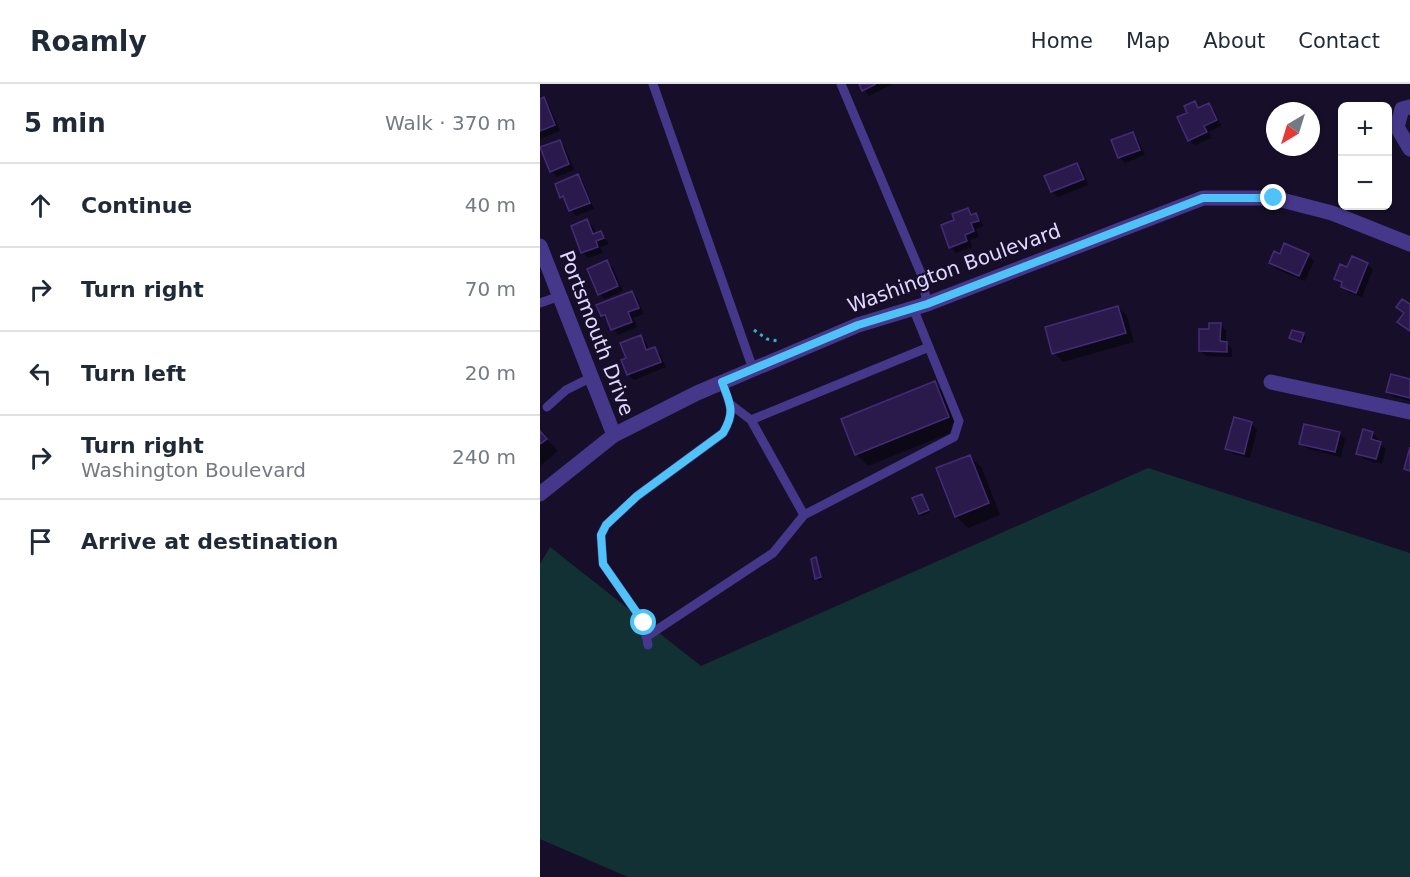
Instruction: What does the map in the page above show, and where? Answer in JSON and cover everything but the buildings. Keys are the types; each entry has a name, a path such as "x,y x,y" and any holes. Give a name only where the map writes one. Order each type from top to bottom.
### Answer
{"street":[{"path":"1410,107 1402,109 1397,127 1410,149"},
{"name":"Washington Boulevard","path":"540,494 614,435 697,393 858,325 920,306 1203,198 1274,198 1332,213 1410,244"},
{"name":"Portsmouth Drive","path":"541,252 614,435"},
{"path":"1271,382 1410,412"}],"lane":[{"path":"653,84 753,369"},
{"path":"722,382 730,404 731,419 723,433 637,496 606,525 601,535 603,564 644,623 647,641 773,553 804,515 954,437 958,421 929,346 920,306 922,276 841,84"},
{"path":"540,303 560,296"},
{"path":"751,420 929,346"},
{"path":"548,407 566,390 592,377"},
{"path":"730,404 751,420 804,515"}],"green space":[{"path":"1148,468 1410,553 1410,877 628,877 540,839 540,564 550,547 701,666"}],"route":[{"path":"644,623 603,564 601,535 606,525 637,496 723,433 731,419 730,404 722,382 858,325 927,304 1203,198 1274,198"}]}
